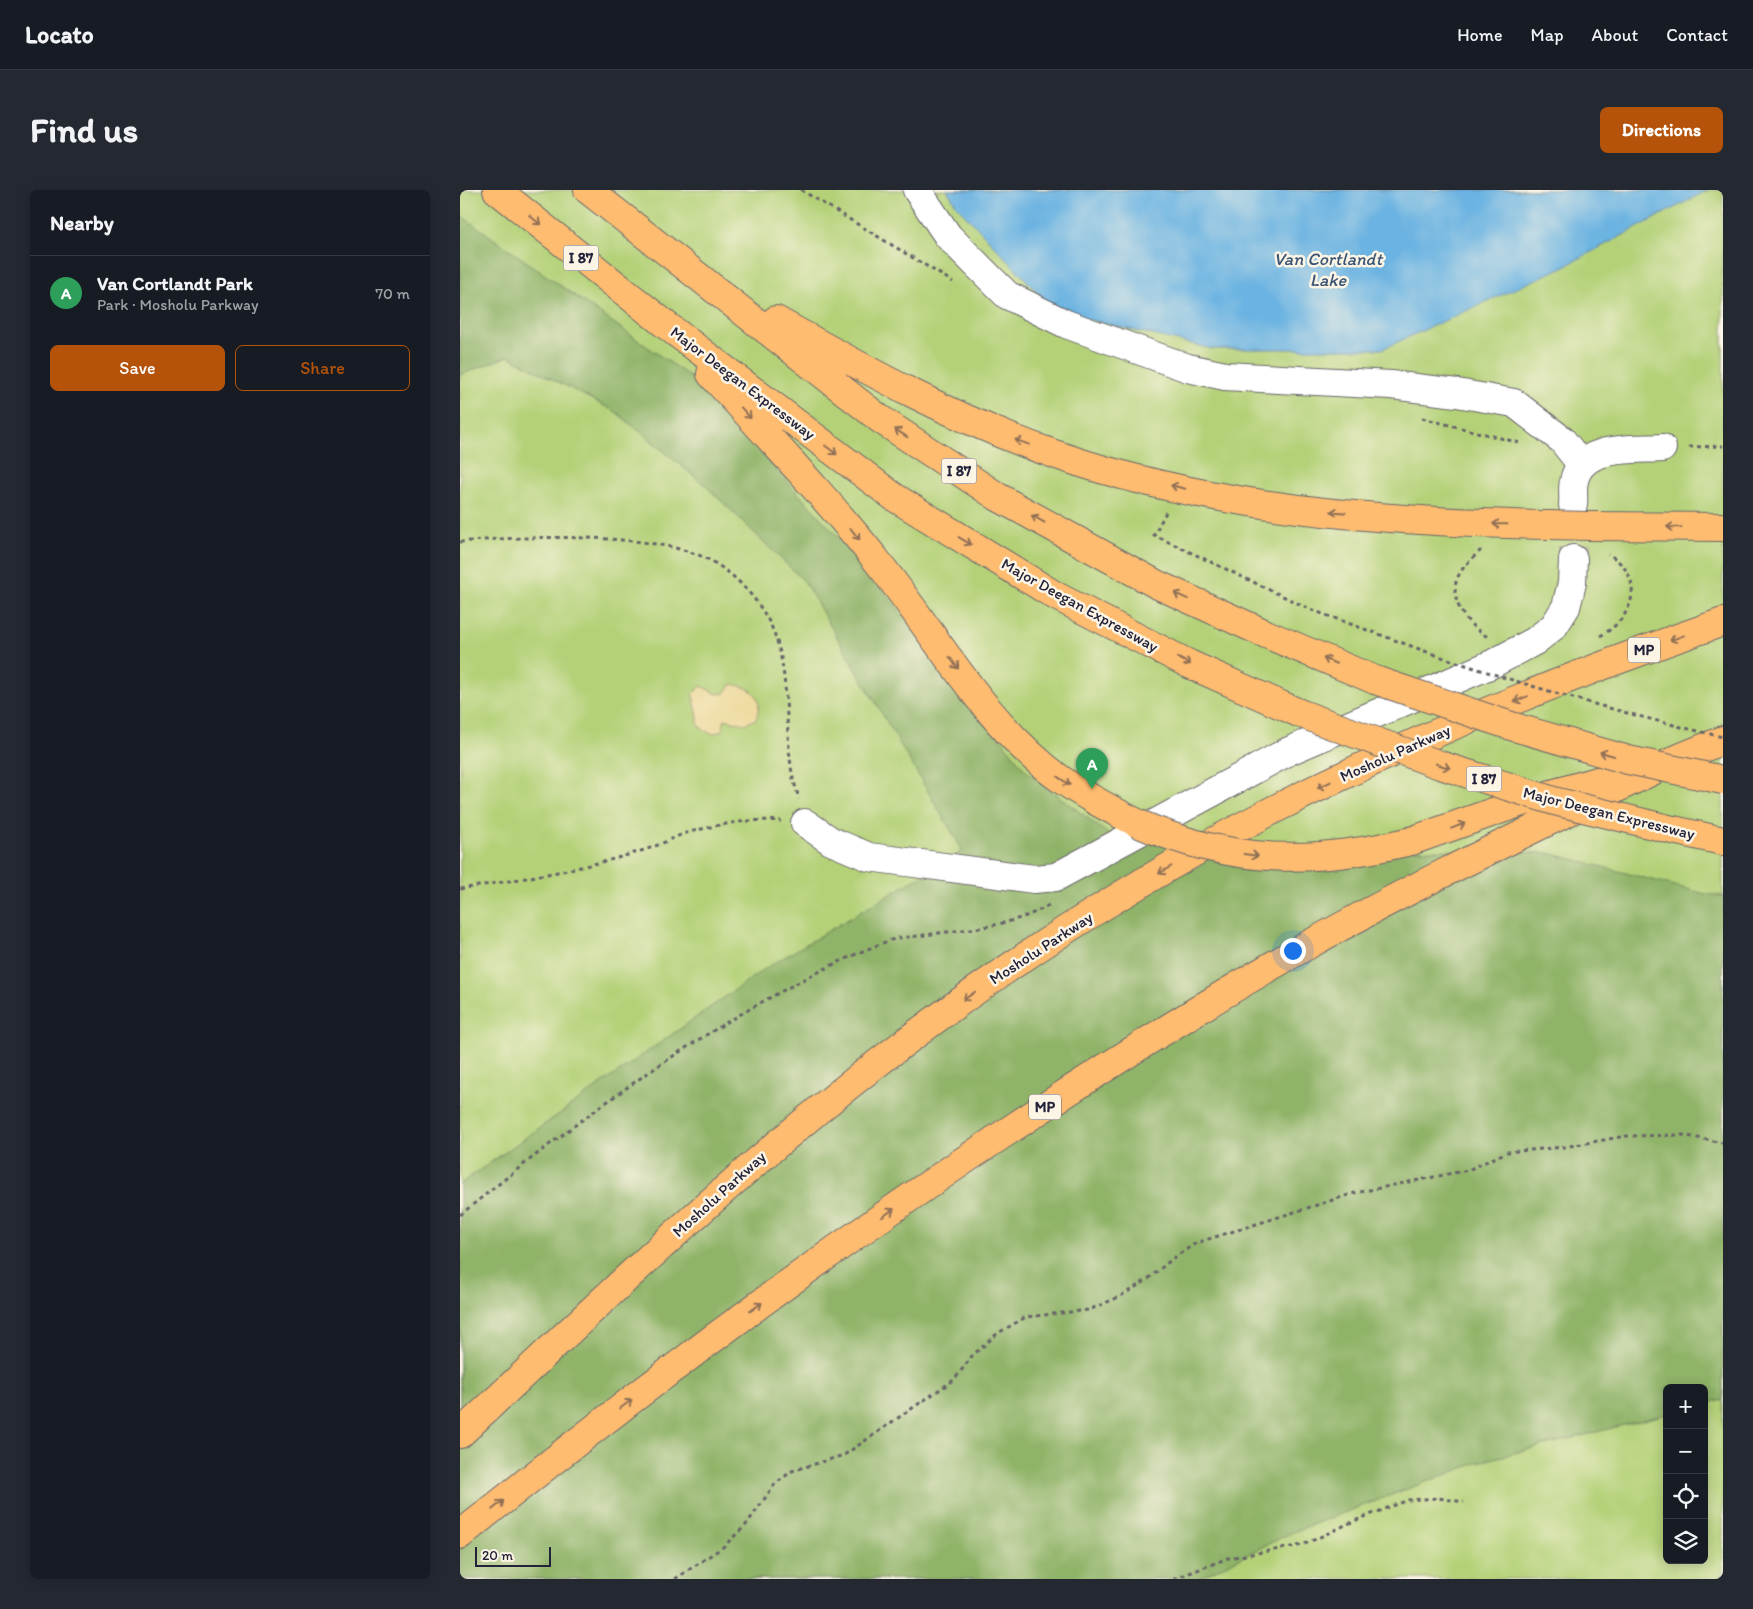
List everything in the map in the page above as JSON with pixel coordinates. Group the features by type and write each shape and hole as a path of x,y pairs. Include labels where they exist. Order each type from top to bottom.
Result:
{"highway":[{"name":"Major Deegan Expressway","path":"496,190 666,325 894,497 1056,596 1189,664 1299,713 1459,771 1554,801 1723,840"},
{"name":"I 87","path":"588,190 880,420 998,497 1156,584 1266,634 1375,680 1538,734 1628,760 1723,780"},
{"path":"703,280 914,395 1008,437 1104,469 1192,490 1305,508 1488,524 1723,527"},
{"path":"666,325 850,528 900,589 989,710 1058,778 1137,823 1163,834 1212,850 1261,856 1314,858 1340,855 1411,841 1516,804 1679,758"},
{"name":"Mosholu Parkway","path":"460,1434 692,1217 791,1131 931,1023 1082,920 1225,836 1375,761 1620,659 1723,622"},
{"name":"MP","path":"460,1535 606,1420 761,1303 913,1195 1070,1090 1221,996 1390,901 1679,758 1723,739"}],"lane":[{"path":"917,190 948,236 1007,295 1066,324 1188,368 1224,376 1391,385 1457,393 1514,403 1562,440 1581,464"},
{"path":"1573,505 1574,481 1581,464 1595,455 1662,448"},
{"path":"805,823 832,840 869,857 1034,879 1056,878 1289,751 1492,664 1535,641 1554,626 1566,607 1572,583 1574,559"}],"path":[{"path":"1662,448 1723,446"},
{"path":"1167,510 1154,535 1312,610 1521,684 1723,739"},
{"path":"460,542 528,537 628,542 687,552 710,560 724,569 759,606 776,638 782,663 791,767 805,823 769,820 726,824 686,833 644,850 591,863 460,889"},
{"path":"1477,546 1485,546 1459,574 1455,588 1456,600 1466,620 1475,629 1496,639"},
{"path":"675,1579 723,1547 746,1525 775,1484 792,1471 844,1455 865,1441 955,1379 972,1356 998,1332 1026,1317 1089,1310 1119,1297 1148,1280 1172,1259 1196,1243 1355,1193 1468,1170 1506,1152 1564,1147 1626,1136 1683,1135 1723,1143"},
{"path":"1174,1579 1228,1558 1304,1545 1354,1521 1408,1500 1438,1498 1464,1502"},
{"path":"1719,1579 1723,1577"}],"green space":[{"path":"460,190 1723,190 1723,1579 460,1579"},
{"path":"460,215 689,376 856,556 1026,771 1119,842 1549,853 1706,894 1723,896 1723,1399 1708,1403 1708,1384 1663,1384 1663,1415 1479,1462 1293,1532 1197,1579 460,1579 460,1184 766,968 963,851 804,581 706,486 616,412 508,356 460,375"}],"sand":[{"path":"732,684 746,688 755,694 759,704 756,719 745,724 725,719 722,730 714,734 705,731 698,725 693,694 701,686 717,694 725,693"}],"water":[{"name":"Van Cortlandt Lake","path":"947,190 1708,190 1563,267 1382,349 1212,349 1056,312 957,206"}],"tunnel":[{"path":"1573,505 1573,559"}],"place":[{"name":"Van Cortlandt Park","path":"1092,789"}]}
